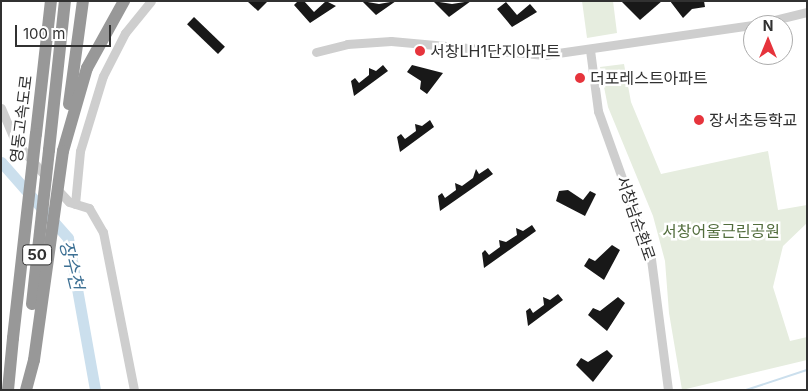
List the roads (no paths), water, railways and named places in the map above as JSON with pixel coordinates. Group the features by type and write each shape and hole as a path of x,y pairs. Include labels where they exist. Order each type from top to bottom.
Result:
{"highway":[{"name":"영동고속도로","path":"8,390 12,338 51,1"},
{"name":"영동고속도로","path":"26,390 49,150 66,1"},
{"path":"30,359 63,151 83,1"},
{"path":"63,151 87,68 124,1"}],"street":[{"path":"75,204 80,152 102,76 125,33 151,1"},
{"path":"793,15 807,12"},
{"path":"316,52 348,44 391,41 501,53 590,50 743,27"},
{"name":"서창남순환로","path":"590,50 598,111 651,259 667,389"},
{"path":"1,108 15,141 75,204 89,208 103,232 134,390"}],"waterway":[{"name":"장수천","path":"1,162 68,238 95,390"},
{"path":"746,390 807,370"}],"place":[{"name":"서창LH1단지아파트","path":"420,51"},
{"name":"더포레스트아파트","path":"580,78"},
{"name":"장서초등학교","path":"699,120"}],"park label":[{"name":"서창어울근린공원","path":"721,231"}]}
